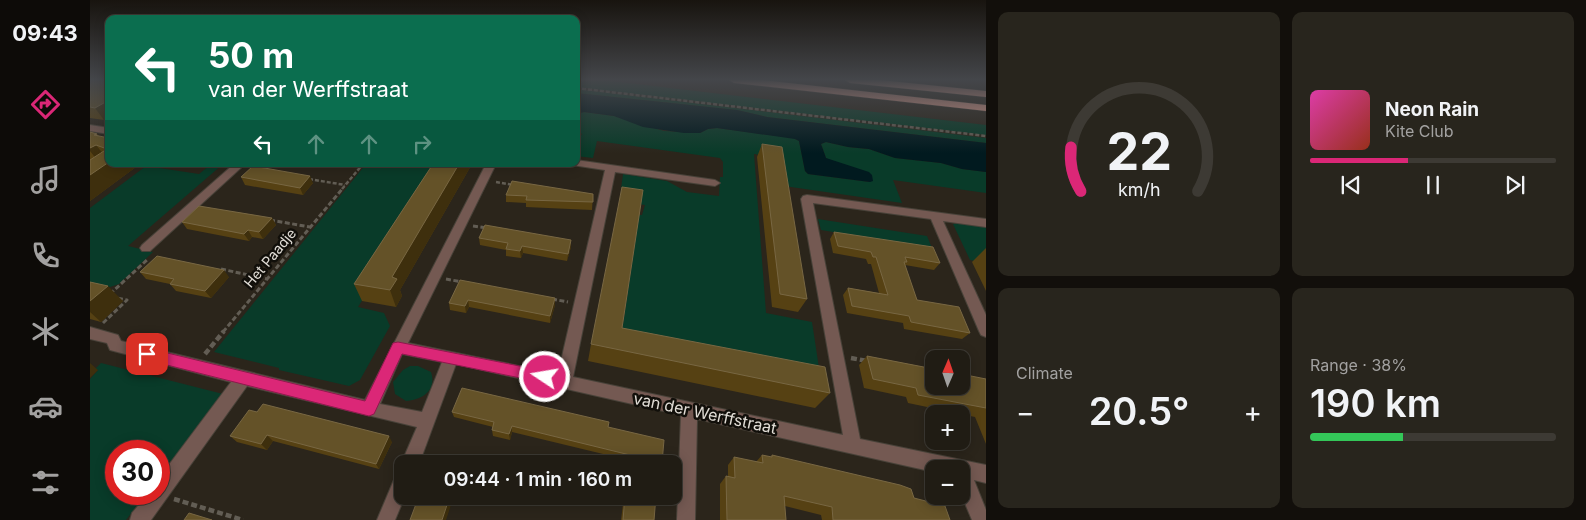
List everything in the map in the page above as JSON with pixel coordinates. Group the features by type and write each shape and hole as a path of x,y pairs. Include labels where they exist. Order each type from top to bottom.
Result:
{"highway":[{"path":"952,104 986,108"}],"street":[{"path":"90,128 105,130"},
{"path":"580,164 715,183"},
{"path":"146,248 237,167"},
{"path":"369,409 433,276 490,167"},
{"path":"564,381 611,168"},
{"path":"853,445 807,199 986,223"},
{"path":"935,216 986,331"},
{"path":"91,334 113,339 115,346 369,409 427,421"},
{"name":"van der Werffstraat","path":"398,347 564,381 925,461"},
{"path":"414,455 451,357"},
{"path":"170,478 243,378"},
{"path":"686,520 689,410"},
{"name":"van der Werffstraat","path":"970,471 986,474"},
{"path":"970,492 981,520"},
{"path":"386,520 394,500"},
{"path":"140,520 150,505"}],"path":[{"path":"715,104 986,136"},
{"name":"Het Paadje","path":"196,366 360,167"},
{"path":"307,178 345,185"},
{"path":"483,180 520,186"},
{"path":"264,219 310,227"},
{"path":"460,224 489,229"},
{"path":"91,334 127,300 108,296 157,251 146,248"},
{"path":"213,268 267,279"},
{"path":"433,276 470,283"},
{"path":"544,298 581,305"},
{"path":"836,355 875,362"},
{"path":"170,498 243,520"}],"green space":[{"path":"683,104 704,104 986,138 986,143 767,117 737,110"},
{"path":"723,104 809,104 986,125 986,135"},
{"path":"580,113 614,116 664,131 700,133 708,129 717,128 793,138 799,141 805,171 808,174 870,182 826,158 821,144 826,142 869,149 895,158 941,163 962,169 986,172 986,193 893,180 902,203 784,186 779,158 754,154 766,313 812,322 819,368 620,345 639,215 642,215 645,205 629,203 630,190 621,189 623,174 667,181 687,192 719,196 720,177 723,177 723,162 720,158 597,141 593,158 580,156 580,137 582,134 580,133"},
{"path":"145,167 199,174 208,167 220,167 128,246 153,252 119,284 110,287 90,283 90,208"},
{"path":"364,167 445,167 358,307 384,313 390,326 360,380 349,386 279,370 279,368 214,352"},
{"path":"818,219 927,236 932,248 821,230"},
{"path":"953,224 986,227 986,263 970,260"},
{"path":"101,363 223,394 170,463 170,440 105,440 105,505 138,505 126,520 90,520 90,379 98,370 95,369"},
{"path":"410,366 418,366 431,372 432,384 423,396 406,401 395,394 393,382 403,370"}],"water":[{"path":"580,104 683,104 737,110 767,117 986,143 986,172 962,169 941,163 895,158 869,149 826,142 821,144 826,158 869,172 872,175 873,181 808,174 805,171 799,141 795,139 717,128 708,129 700,133 684,133 643,127 614,116 580,113"}],"building":[{"path":"90,104 102,104 95,108 90,107"},
{"path":"90,132 97,134 94,135 105,137 105,148 96,145 90,148"},
{"path":"762,144 782,147 807,299 780,294"},
{"path":"105,150 105,165 90,175 90,160"},
{"path":"252,167 310,176 300,188 241,177"},
{"path":"431,167 457,167 392,277 397,279 390,290 354,284"},
{"path":"512,181 593,194 593,202 526,200 527,196 506,195"},
{"path":"622,187 643,190 622,328 825,367 830,393 591,344"},
{"path":"199,206 272,218 259,232 248,230 244,234 182,222"},
{"path":"485,225 571,240 568,254 522,246 520,251 506,249 508,243 479,238"},
{"path":"834,232 933,247 940,263 905,257 907,262 904,262 917,300 959,307 970,333 911,322 909,316 852,306 848,288 888,295 876,257 873,257 871,252 838,246"},
{"path":"157,256 224,270 205,291 170,284 174,279 140,272"},
{"path":"460,280 555,298 550,316 468,300 465,306 449,303"},
{"path":"90,282 108,286 90,301"},
{"path":"867,356 925,367 925,395 970,395 970,376 986,379 986,408 918,395 916,388 873,379"},
{"path":"462,388 609,422 608,427 664,440 663,455 630,455 512,426 509,434 492,430 494,422 452,412"},
{"path":"263,404 389,436 376,464 267,435 261,444 230,436 249,410 257,412"},
{"path":"762,455 772,457 772,455 900,485 911,489 914,498 925,501 925,505 945,506 950,520 833,520 832,507 784,496 786,520 727,520 726,476 735,478 734,457 763,463"},
{"path":"416,505 447,505 442,520 410,520"},
{"path":"624,505 655,505 654,520 623,520"},
{"path":"189,513 212,520 184,520"}],"route":[{"path":"147,354 369,409 398,347 545,377"}]}
